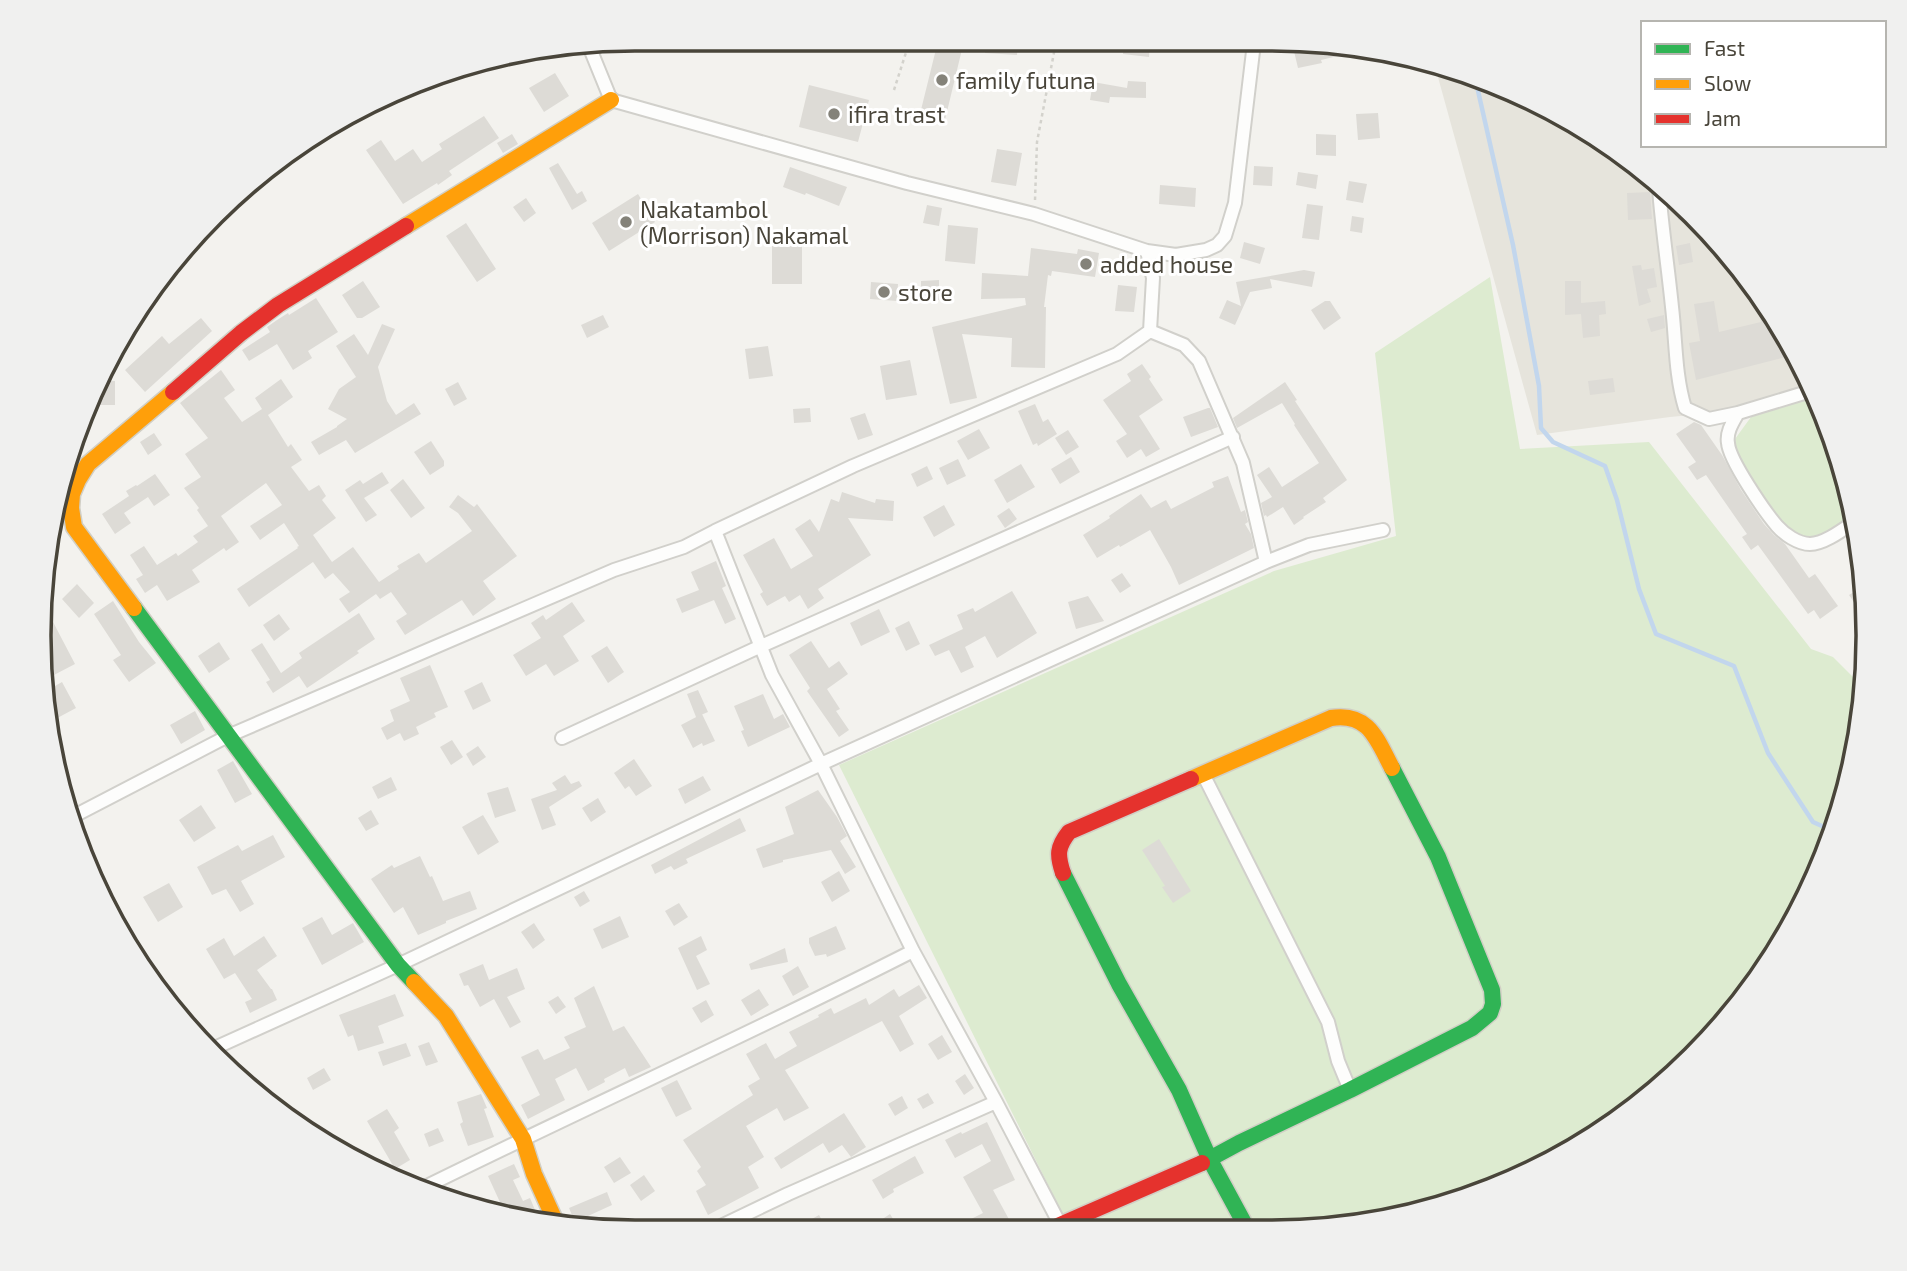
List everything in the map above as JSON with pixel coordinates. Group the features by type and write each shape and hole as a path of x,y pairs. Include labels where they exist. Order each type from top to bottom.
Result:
{"street":[{"path":"552,1214 534,1174 523,1139 446,1016 398,965 74,527 69,506 74,484 88,464 241,333 278,305 611,100 907,183 1034,214 1147,251 1177,255 1206,250 1217,245 1225,236 1235,202 1253,51"},
{"path":"592,53 611,100"},
{"path":"1660,199 1678,386 1685,408 1709,419 1803,393"},
{"path":"1147,251 1153,278 1150,331"},
{"path":"1150,331 1184,345 1199,361 1242,463 1266,562"},
{"path":"79,813 229,736 614,570 684,547 853,466 1117,354 1150,331"},
{"path":"1738,413 1727,442 1732,461 1778,527 1795,540 1810,544 1831,538 1846,528"},
{"path":"562,738 1233,437"},
{"path":"219,1046 398,965 821,764 1266,562 1309,545 1383,530"},
{"path":"715,531 772,675 821,764 913,951 996,1102 1053,1220"},
{"path":"1075,1220 1210,1160 1239,1143 1472,1028 1492,1012 1492,990 1438,857 1372,731 1355,717 1331,718 1069,832 1060,843 1058,859 1065,880 1119,984 1179,1090 1210,1160 1243,1220"},
{"path":"1203,774 1328,1022 1338,1061 1350,1090"},
{"path":"432,1183 734,1040 913,951"},
{"path":"734,1220 996,1102"}],"path":[{"path":"894,90 906,51"},
{"path":"1034,214 1037,142 1054,51"}],"shaded area":[{"path":"1438,75 1495,95 1564,129 1596,149 1657,196 1711,250 1758,311 1778,343 1808,404 1670,417 1537,435"}],"green space":[{"path":"1490,277 1520,449 1649,442 1811,649 1833,657 1855,679 1845,750 1825,823 1812,859 1778,928 1758,960 1711,1021 1657,1075 1627,1099 1596,1122 1530,1160 1495,1176 1423,1200 1348,1215 1272,1220 1066,1220 839,765 1274,571 1396,536 1375,353"},
{"path":"1806,399 1825,448 1845,521 1827,533 1804,538 1786,530 1736,456 1735,439 1751,417"}],"building":[{"name":"family futuna","path":"936,51 962,51 944,124 919,118"},
{"path":"985,51 1017,51 1017,55"},
{"path":"1123,51 1149,51 1149,57 1123,54"},
{"path":"1294,52 1341,55 1321,60 1322,63 1298,68"},
{"path":"555,73 569,96 544,112 529,88"},
{"path":"1128,81 1146,82 1146,98 1110,97 1109,103 1090,100 1093,82 1127,88"},
{"name":"ifira trast","path":"809,85 869,100 858,142 799,127"},
{"path":"1378,113 1380,138 1358,140 1356,114"},
{"path":"484,116 499,138 449,171 452,175 438,185 437,183 403,204 366,150 381,140 395,161 413,149 422,162 442,149 439,144"},
{"path":"512,134 518,144 503,153 497,143"},
{"path":"1316,134 1336,135 1336,156 1316,155"},
{"path":"997,149 1022,153 1016,186 991,182"},
{"path":"558,163 577,194 582,191 587,201 572,210 549,168"},
{"path":"1254,166 1273,167 1272,186 1253,185"},
{"path":"790,167 847,187 839,206 783,187"},
{"path":"1298,172 1318,175 1316,189 1296,185"},
{"path":"1349,181 1367,184 1363,203 1346,200"},
{"path":"1160,185 1196,188 1195,207 1159,204"},
{"path":"1650,192 1652,219 1628,220 1627,193"},
{"path":"638,194 655,222 609,251 592,223"},
{"path":"526,198 536,213 524,222 513,207"},
{"path":"1307,204 1323,206 1319,240 1302,238"},
{"path":"927,205 942,208 939,226 923,223"},
{"path":"1352,216 1364,218 1362,233 1350,231"},
{"path":"466,223 496,269 477,282 446,236"},
{"path":"948,225 978,228 975,264 945,261"},
{"path":"772,236 802,237 802,284 772,284"},
{"path":"1244,242 1265,248 1260,264 1240,258"},
{"path":"1690,243 1693,262 1679,265 1676,246"},
{"path":"1031,248 1077,254 1078,249 1099,253 1095,277 1052,271 1051,276 1048,275 1044,307 1045,368 1011,367 1012,338 962,334 977,398 950,404 932,327 1026,305 1025,298 981,299 982,273 1028,276"},
{"path":"1641,265 1642,270 1654,268 1657,287 1647,289 1651,302 1639,306 1632,266"},
{"path":"1304,270 1315,272 1312,287 1270,279 1272,288 1250,292 1235,325 1219,318 1227,300 1241,306 1236,282"},
{"path":"939,280 939,300 921,301 921,281"},
{"path":"363,281 380,307 362,318 357,318 342,295"},
{"path":"1565,281 1581,281 1581,303 1605,301 1606,314 1599,315 1600,336 1583,338 1581,314 1565,315"},
{"name":"store","path":"871,282 898,284 897,301 870,299"},
{"path":"1118,285 1137,287 1134,312 1115,311"},
{"path":"316,298 338,332 308,351 312,358 293,370 277,344 249,361 242,350 270,332 267,327"},
{"path":"1325,301 1330,301 1341,318 1324,330 1311,310"},
{"path":"1714,301 1719,332 1761,322 1759,313 1785,357 1696,380 1689,343 1700,341 1694,304"},
{"path":"603,315 609,327 587,338 581,325"},
{"path":"1664,315 1665,328 1651,332 1647,319"},
{"path":"201,318 212,331 145,392 125,370 162,336 169,344"},
{"path":"382,324 395,329 378,367 387,401 396,415 414,403 421,414 355,453 346,440 319,455 311,442 347,419 328,409 339,389 356,377 336,346 354,334 368,355"},
{"path":"768,346 773,376 749,379 745,349"},
{"path":"910,360 917,395 886,400 880,366"},
{"path":"1142,364 1163,400 1139,416 1160,449 1146,457 1141,449 1127,458 1116,441 1127,434 1103,400 1131,381 1127,374"},
{"path":"221,370 235,390 224,398 242,422 262,409 255,398 281,379 293,397 268,415 288,447 291,444 302,460 291,467 309,491 319,485 326,496 322,500 336,518 313,535 332,562 353,547 379,582 399,569 397,566 419,553 426,563 472,531 458,513 449,507 458,495 474,507 477,504 517,556 483,581 496,599 473,616 462,600 405,635 396,621 407,614 391,592 380,599 376,594 349,613 339,599 350,592 333,573 325,579 313,562 249,607 237,589 299,546 284,523 260,540 250,526 282,505 266,483 221,516 239,542 226,551 224,548 192,570 200,582 167,601 157,585 145,593 136,579 143,575 130,555 144,546 157,565 176,553 178,556 198,542 193,536 208,526 184,488 201,477 185,454 208,438 180,403"},
{"path":"1613,378 1615,392 1590,395 1588,381"},
{"path":"109,381 115,381 115,405 98,405"},
{"path":"458,382 467,399 454,406 445,389"},
{"path":"1285,382 1347,480 1323,498 1326,502 1294,525 1283,507 1267,517 1264,516 1261,503 1272,497 1257,475 1269,467 1282,487 1319,463 1282,403 1237,428 1233,418"},
{"path":"1035,404 1043,422 1048,419 1057,434 1038,446 1037,443 1033,445 1018,411"},
{"path":"810,408 811,422 794,423 793,409"},
{"path":"1208,408 1218,427 1191,437 1183,417"},
{"path":"865,413 873,435 858,440 850,418"},
{"path":"1694,422 1701,425 1722,455 1764,524 1785,544 1809,578 1815,574 1838,606 1820,619 1814,610 1808,614 1758,545 1751,550 1742,537 1747,534 1706,475 1697,480 1688,467 1696,462 1676,434"},
{"path":"979,429 990,448 968,460 957,441"},
{"path":"1068,430 1079,447 1066,455 1055,438"},
{"path":"154,433 162,445 148,455 140,442"},
{"path":"431,441 444,461 444,466 430,475 414,452"},
{"path":"1071,457 1080,472 1060,484 1051,469"},
{"path":"958,459 966,476 947,485 939,468"},
{"path":"1021,464 1035,487 1007,503 994,480"},
{"path":"927,466 933,479 917,487 911,474"},
{"path":"382,472 389,483 364,498 377,515 366,522 345,490 360,480 363,484"},
{"path":"155,474 170,495 154,506 148,497 124,513 131,523 115,534 102,514 129,496 126,491"},
{"path":"1228,476 1241,512 1245,510 1248,522 1245,524 1251,534 1254,548 1179,585 1150,530 1097,558 1083,535 1141,494 1151,508 1166,500 1171,509 1214,487 1212,482"},
{"path":"403,479 425,508 411,518 390,490"},
{"path":"842,492 875,503 876,499 894,501 893,521 848,518 871,555 818,589 824,598 808,609 800,595 789,602 785,596 767,606 760,594 763,592 743,555 774,538 791,569 813,556 795,529 810,519 819,532 831,499 839,502"},
{"path":"944,505 955,525 934,537 923,517"},
{"path":"1009,508 1017,519 1005,528 997,516"},
{"path":"716,561 726,586 722,588 736,619 725,624 714,600 682,613 676,599 699,590 691,572"},
{"path":"1122,573 1131,586 1120,593 1111,580"},
{"path":"77,584 94,603 79,618 62,599"},
{"path":"1012,591 1037,633 997,658 985,636 965,647 974,667 961,673 949,650 935,656 929,645 963,629 957,615 973,608 975,612"},
{"path":"1854,592 1855,604 1849,595"},
{"path":"1088,596 1104,621 1076,629 1068,602"},
{"path":"113,601 156,663 129,682 113,660 121,655 94,614"},
{"path":"572,602 585,621 563,636 579,661 554,676 546,664 526,676 513,655 541,638 531,623 543,615 546,620"},
{"path":"879,609 890,632 861,646 850,623"},
{"path":"359,613 375,639 307,688 299,676 273,693 266,682 270,680 251,650 262,643 281,673 302,658 299,653"},
{"path":"279,614 290,629 274,641 263,625"},
{"path":"51,619 75,664 52,676"},
{"path":"909,621 920,644 906,651 895,628"},
{"path":"811,641 829,668 839,661 848,674 827,689 840,709 836,711 849,730 839,737 807,691 810,688 789,655"},
{"path":"219,642 230,659 209,673 198,656"},
{"path":"607,646 624,672 608,683 591,656"},
{"path":"430,665 448,707 434,713 436,717 416,727 419,734 404,741 400,733 387,740 381,728 394,721 390,710 410,701 400,678"},
{"path":"62,682 76,708 57,718 56,712 53,687"},
{"path":"482,682 491,701 473,710 464,691"},
{"path":"698,690 708,712 696,717 687,694"},
{"path":"763,694 774,719 783,714 790,727 748,747 734,706"},
{"path":"195,711 205,730 181,744 170,725"},
{"path":"702,714 715,741 693,748 681,725"},
{"path":"452,740 463,757 451,765 440,747"},
{"path":"478,746 486,757 473,766 466,754"},
{"path":"634,759 652,786 636,796 629,786 625,789 614,773"},
{"path":"233,761 252,794 235,803 217,770"},
{"path":"565,775 571,784 579,781 582,786 549,807 556,825 542,830 531,799 557,790 552,783"},
{"path":"703,776 711,790 685,804 678,789"},
{"path":"391,777 397,790 378,799 372,787"},
{"path":"508,787 516,811 495,818 487,793"},
{"path":"818,790 847,836 840,841 856,867 845,874 831,850 783,860 763,868 756,849 794,834 785,807"},
{"path":"598,798 606,812 591,822 582,808"},
{"path":"201,805 216,828 194,842 179,820"},
{"path":"371,810 379,824 366,831 358,818"},
{"path":"483,815 499,842 478,855 462,827"},
{"path":"740,818 746,831 686,859 688,863 674,870 671,866 655,874 651,865"},
{"path":"273,835 285,857 241,881 254,904 240,912 226,889 212,895 197,867 238,845 242,851"},
{"path":"1159,839 1191,891 1173,903 1142,850"},
{"path":"420,856 443,901 470,891 477,909 418,935 403,907 394,913 371,879 392,865 394,868"},
{"path":"839,871 850,891 832,902 821,882"},
{"path":"169,883 183,907 158,922 143,897"},
{"path":"584,891 590,901 580,907 574,897"},
{"path":"679,903 688,917 674,926 665,911"},
{"path":"620,916 629,937 602,949 593,929"},
{"path":"322,917 332,935 353,923 364,942 322,965 302,928"},
{"path":"534,923 545,940 533,949 521,932"},
{"path":"836,926 846,949 827,957 826,954 815,956 809,938"},
{"path":"264,936 277,956 257,970 277,1000 250,1013 245,1002 252,999 235,973 224,979 206,949 224,938 234,956"},
{"path":"701,936 707,950 696,956 710,984 697,990 678,948"},
{"path":"785,948 788,962 751,970 749,964"},
{"path":"483,964 489,980 517,968 525,989 507,997 521,1022 510,1028 494,999 480,1007 468,985 464,986 459,974"},
{"path":"798,966 809,987 793,996 782,976"},
{"path":"919,985 927,998 899,1016 914,1044 900,1052 882,1021 785,1070 809,1108 784,1121 777,1108 746,1126 764,1157 748,1167 759,1188 708,1215 696,1191 706,1185 697,1171 701,1167 683,1140 753,1095 748,1086 760,1079 746,1054 766,1043 775,1059 797,1046 789,1032 831,1008 834,1014 866,998 869,1005 894,989 899,997"},
{"path":"594,986 613,1031 624,1026 651,1067 629,1077 625,1068 588,1091 576,1068 555,1079 565,1100 528,1119 521,1105 540,1095 521,1057 538,1049 544,1060 570,1048 564,1037 586,1027 574,998"},
{"path":"759,989 769,1005 751,1016 741,1000"},
{"path":"395,994 404,1016 378,1026 384,1043 358,1051 353,1035 348,1037 339,1015"},
{"path":"558,996 566,1007 556,1014 548,1002"},
{"path":"706,1000 714,1015 701,1023 692,1008"},
{"path":"942,1035 952,1052 938,1060 928,1044"},
{"path":"429,1042 438,1062 426,1066 418,1046"},
{"path":"406,1043 411,1056 383,1066 378,1052"},
{"path":"324,1068 331,1080 313,1090 307,1078"},
{"path":"965,1074 974,1088 964,1095 955,1081"},
{"path":"677,1080 692,1109 676,1117 661,1088"},
{"path":"928,1093 934,1103 923,1109 917,1099"},
{"path":"481,1094 494,1137 468,1146 460,1124 463,1122 457,1102"},
{"path":"902,1096 908,1108 895,1116 888,1104"},
{"path":"387,1109 399,1128 394,1132 410,1160 394,1168 367,1121"},
{"path":"844,1113 866,1147 851,1157 842,1145 829,1153 823,1143 781,1169 774,1158"},
{"path":"987,1122 1015,1180 993,1190 1009,1220 971,1219 983,1213 963,1177 991,1161 982,1144 955,1158 945,1140 961,1132 962,1134"},
{"path":"438,1128 444,1141 429,1147 424,1134"},
{"path":"915,1156 924,1173 893,1189 894,1192 883,1199 872,1180"},
{"path":"620,1157 631,1173 614,1183 604,1167"},
{"path":"514,1164 520,1177 513,1180 523,1201 530,1198 536,1211 501,1204 488,1176"},
{"path":"644,1175 655,1191 641,1201 630,1185"},
{"path":"607,1192 612,1205 588,1216 589,1218 573,1216 569,1208"},
{"path":"890,1214 894,1220 881,1220"}],"waterway":[{"path":"1478,89 1513,245 1539,386 1541,428 1553,442 1605,466 1617,500 1639,589 1656,634 1734,666 1768,753 1813,822 1824,827"}],"traffic: fast":[{"path":"134,608 398,965 414,982"},
{"path":"1202,1163 1472,1028 1490,1013 1493,1004 1492,990 1438,857 1392,768"},
{"path":"1063,873 1119,984 1179,1090 1210,1160 1242,1220"}],"traffic: slow":[{"path":"406,226 611,100"},
{"path":"134,608 74,527 72,494 88,464 173,392"},
{"path":"1191,779 1331,718 1344,717 1354,719 1370,730 1392,768"},
{"path":"414,982 446,1016 523,1139 534,1174 552,1214"}],"traffic: jam":[{"path":"173,392 278,305 406,226"},
{"path":"1063,873 1059,851 1069,832 1191,779"},
{"path":"1071,1220 1202,1163"}],"place":[{"name":"family futuna","path":"942,80"},
{"name":"ifira trast","path":"834,114"},
{"name":"Nakatambol (Morrison) Nakamal","path":"626,222"},
{"name":"added house","path":"1086,264"},
{"name":"store","path":"884,292"}]}
